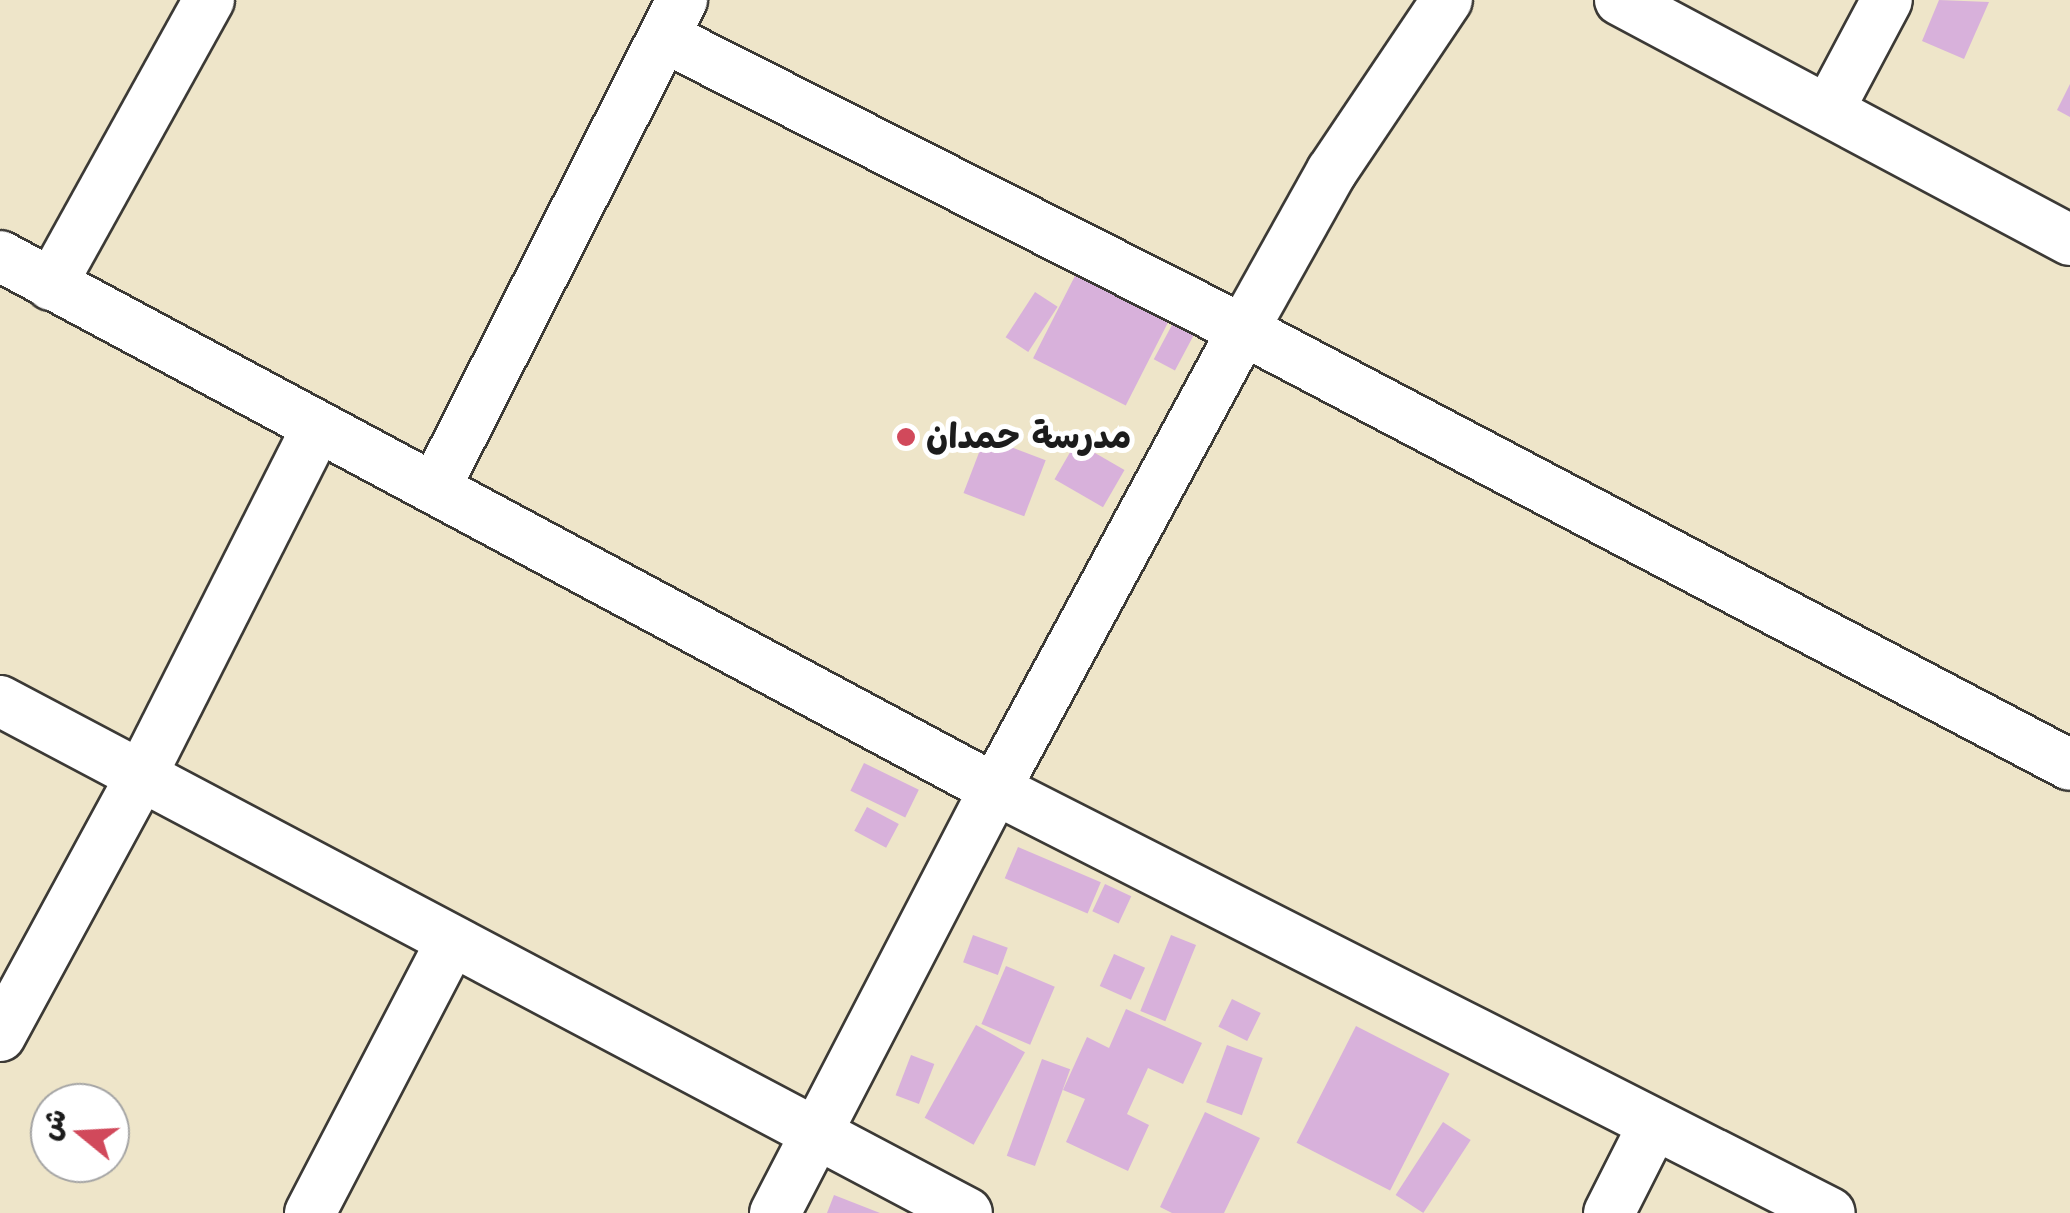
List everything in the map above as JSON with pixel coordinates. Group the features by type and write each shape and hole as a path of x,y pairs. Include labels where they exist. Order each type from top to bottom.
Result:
{"street":[{"path":"51,284 209,0"},
{"path":"775,1213 996,788 1243,330 1332,171 1446,0"},
{"path":"1620,0 2070,240"},
{"path":"1830,109 1887,0"},
{"path":"436,486 673,18 1243,330 2070,764"},
{"path":"0,256 316,429 436,486 996,788 1830,1213"},
{"path":"0,1036 142,774 316,429"},
{"path":"0,702 967,1213"},
{"path":"310,1213 451,942"},
{"path":"1609,1213 1653,1126"}],"building":[{"path":"1939,0 1989,2 1964,59 1922,41"},
{"path":"2070,84 2070,117 2057,110"},
{"path":"1078,270 1171,317 1126,405 1033,358"},
{"path":"1035,292 1058,307 1028,352 1006,337"},
{"path":"1173,323 1194,334 1175,370 1154,359"},
{"path":"985,437 1046,460 1024,516 963,493"},
{"path":"1076,442 1124,470 1103,507 1054,479"},
{"path":"864,763 919,790 905,818 850,791"},
{"path":"867,807 899,824 886,848 854,831"},
{"path":"1018,847 1101,882 1088,913 1005,878"},
{"path":"1105,884 1131,896 1119,923 1092,911"},
{"path":"973,935 1008,948 998,975 963,962"},
{"path":"1171,935 1196,945 1165,1021 1140,1011"},
{"path":"1114,954 1145,968 1131,1000 1100,986"},
{"path":"1006,966 1055,987 1030,1045 981,1024"},
{"path":"1232,999 1261,1013 1247,1041 1218,1027"},
{"path":"1126,1009 1202,1043 1183,1084 1148,1068 1127,1114 1149,1125 1128,1171 1066,1142 1085,1099 1063,1090 1087,1037 1109,1048"},
{"path":"976,1025 1025,1052 974,1145 925,1118"},
{"path":"1356,1026 1450,1074 1390,1190 1297,1143"},
{"path":"1227,1045 1263,1058 1242,1115 1206,1102"},
{"path":"911,1055 934,1064 919,1104 896,1095"},
{"path":"1042,1059 1070,1069 1035,1166 1007,1156"},
{"path":"1205,1112 1260,1138 1224,1213 1172,1213 1160,1207"},
{"path":"1443,1122 1471,1140 1423,1213 1396,1195"},
{"path":"834,1195 880,1213 827,1213"}],"place":[{"name":"مدرسة حمدان","path":"906,437"}]}
